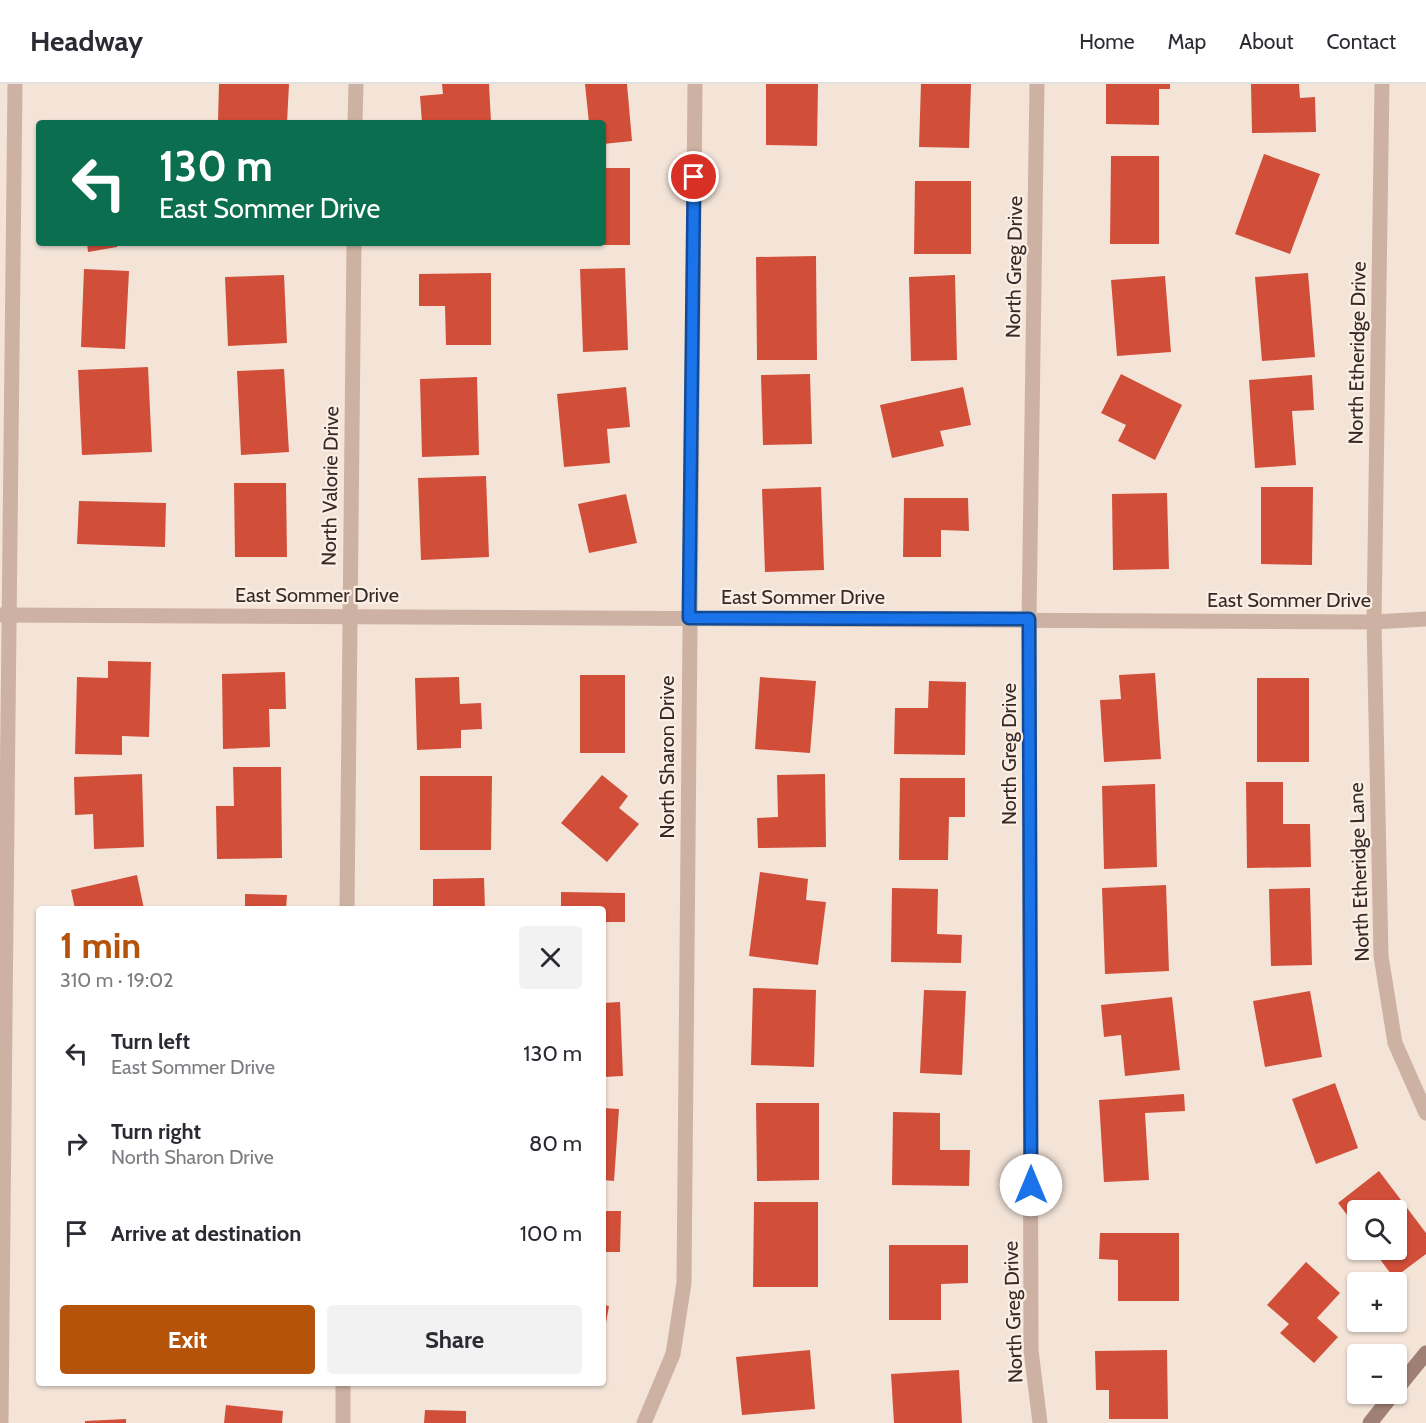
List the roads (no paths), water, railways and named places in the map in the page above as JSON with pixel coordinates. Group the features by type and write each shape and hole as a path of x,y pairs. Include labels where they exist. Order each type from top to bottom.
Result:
{"main road":[{"path":"1407,1376 1426,1353"},
{"path":"1370,1423 1385,1404"}],"street":[{"path":"1,1423 5,615 15,84"},
{"path":"355,120 356,84"},
{"name":"North Sharon Drive","path":"644,1423 673,1354 684,1283 695,84"},
{"name":"North Greg Drive","path":"1037,84 1029,619 1031,1350 1040,1423"},
{"name":"North Etheridge Drive","path":"1374,622 1382,84"},
{"name":"North Valorie Drive","path":"347,906 354,246"},
{"name":"East Sommer Drive","path":"5,615 1374,622 1426,620"},
{"name":"North Etheridge Lane","path":"1374,622 1381,956 1395,1043 1426,1113"},
{"path":"343,1386 343,1423"}]}
